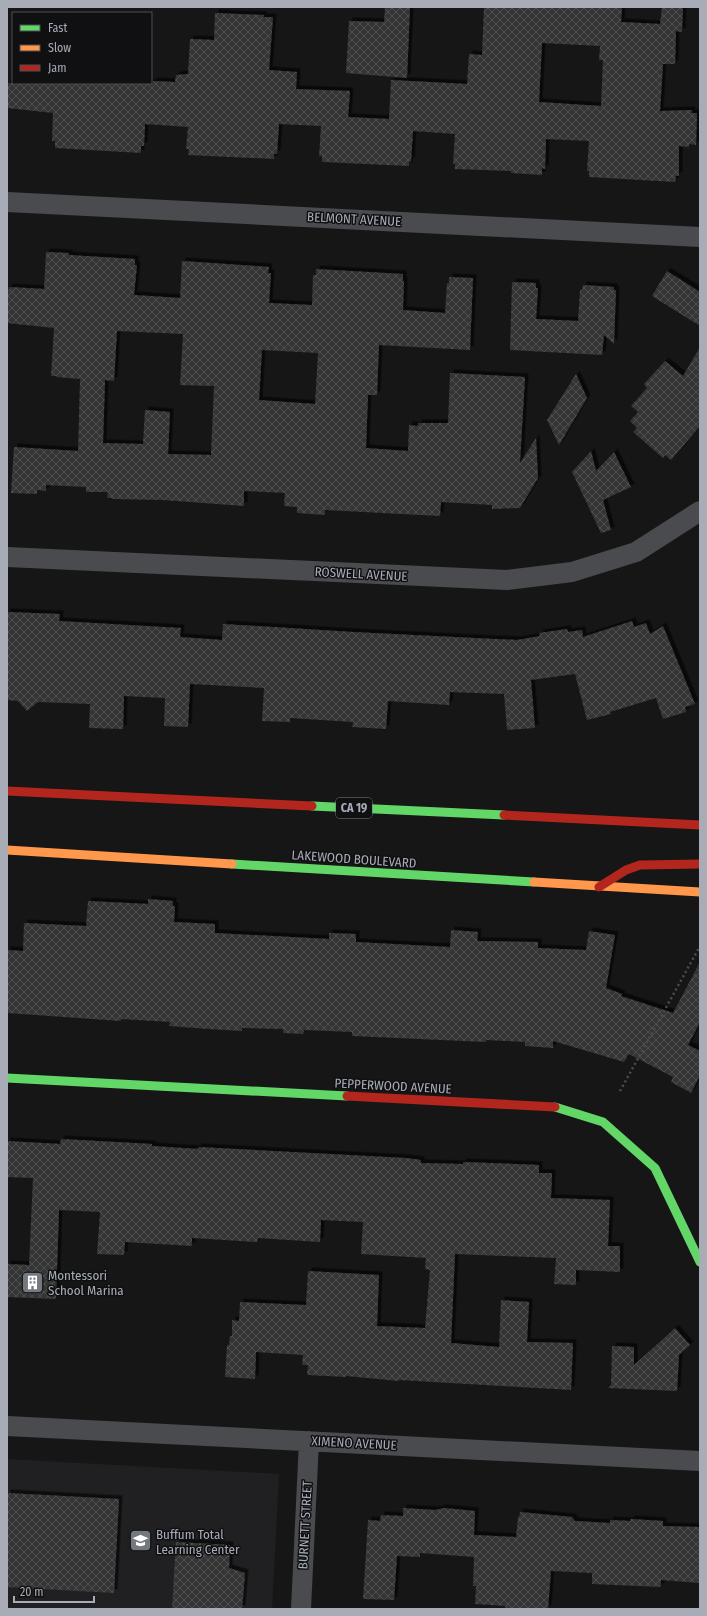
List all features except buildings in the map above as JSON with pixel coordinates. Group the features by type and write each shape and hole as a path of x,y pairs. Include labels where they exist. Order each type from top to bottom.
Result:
{"main road":[{"name":"CA 19","path":"7,791 700,825"},
{"name":"LAKEWOOD BOULEVARD","path":"7,850 700,892"},
{"path":"599,887 626,870 640,865 700,864"},
{"name":"PEPPERWOOD AVENUE","path":"7,1078 558,1107 603,1122 655,1168 700,1262"}],"street":[{"name":"BELMONT AVENUE","path":"7,202 700,237"},
{"name":"ROSWELL AVENUE","path":"7,557 507,580 572,572 636,552 700,511"},
{"name":"XIMENO AVENUE","path":"7,1426 700,1461"},
{"name":"BURNETT STREET","path":"301,1609 309,1441"}],"path":[{"path":"620,1091 700,946"}],"shaded area":[{"name":"Buffum Total Learning Center","path":"7,1459 279,1474 272,1609 7,1609"}],"traffic: fast":[{"path":"312,806 504,815"},
{"path":"232,864 534,882"},
{"path":"7,1078 347,1096"},
{"path":"555,1107 603,1122 655,1168 700,1262"}],"traffic: slow":[{"path":"7,850 232,864"},
{"path":"534,882 700,892"}],"traffic: jam":[{"path":"7,791 312,806"},
{"path":"504,815 700,825"},
{"path":"599,887 626,870 640,865 700,864"},
{"path":"347,1096 555,1107"}],"place":[{"name":"Montessori School Marina","path":"32,1282"},
{"name":"Buffum Total Learning Center","path":"141,1541"}]}
